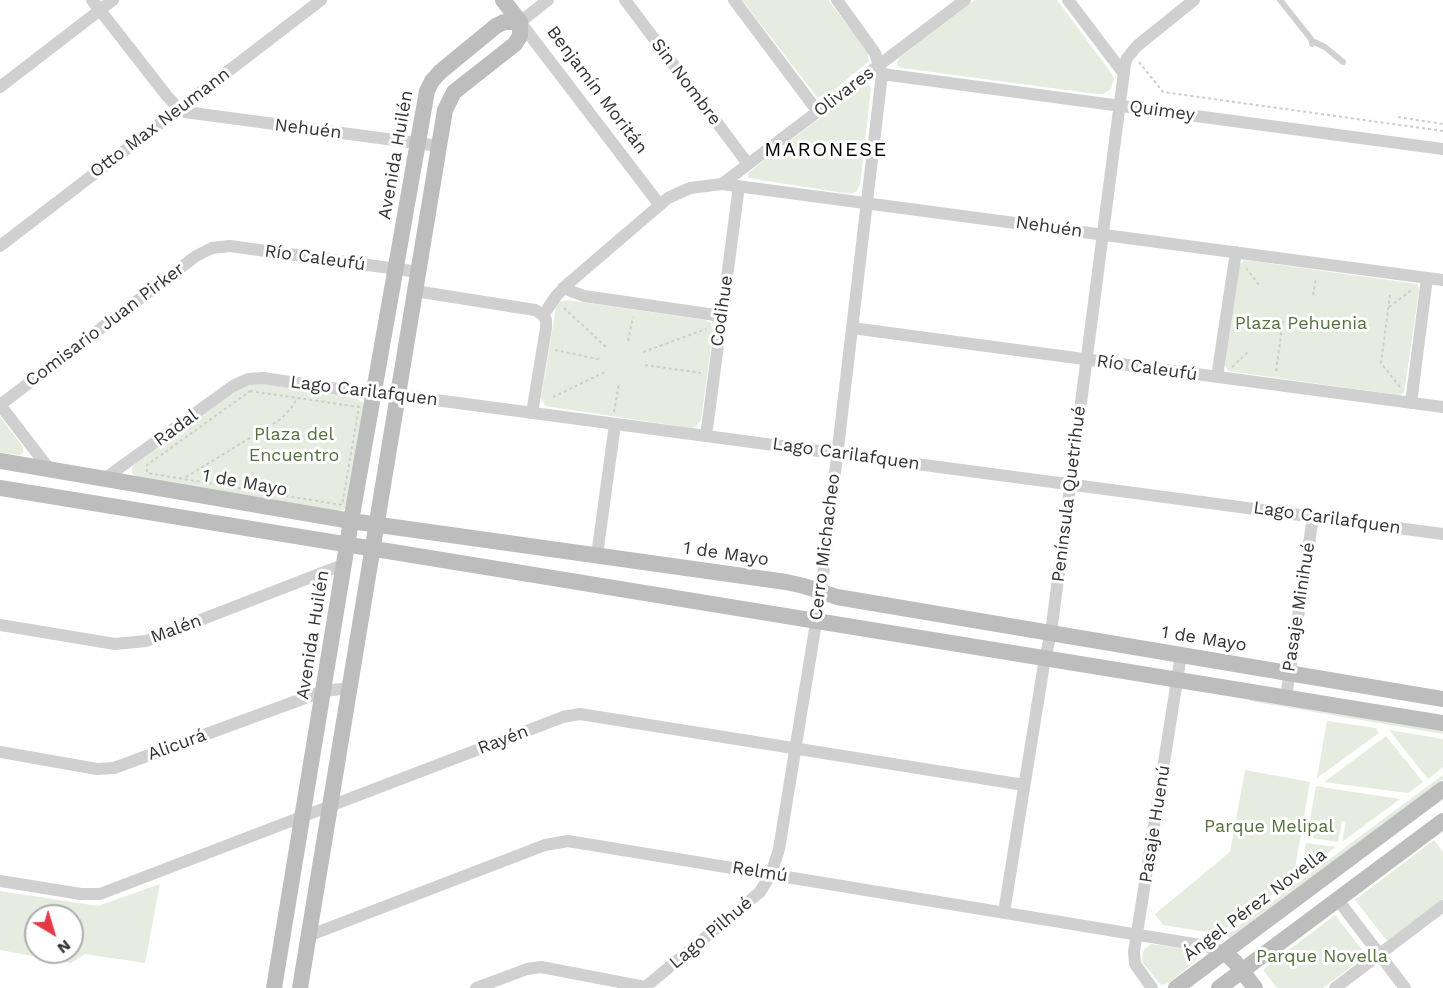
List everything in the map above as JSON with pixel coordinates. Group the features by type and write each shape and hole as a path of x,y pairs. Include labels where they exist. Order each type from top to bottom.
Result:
{"main road":[{"name":"Benjamín Moritán","path":"503,0 520,21"},
{"name":"Avenida Huilén","path":"274,988 347,544 427,92 435,76 496,26 504,22 520,21"},
{"path":"300,988 446,110 450,97 459,88 515,44 520,36 520,21"},
{"name":"1 de Mayo","path":"0,461 351,521 786,582 837,597 1443,699"},
{"path":"0,488 1443,723"},
{"name":"Ángel Pérez Novella","path":"1176,988 1443,789"},
{"path":"1219,988 1440,828"},
{"path":"1224,952 1255,988"}],"street":[{"path":"0,87 96,5 113,0"},
{"name":"Otto Max Neumann","path":"0,246 321,0"},
{"path":"520,21 548,0"},
{"name":"Sin Nombre","path":"625,0 748,165"},
{"path":"734,0 818,112"},
{"path":"837,0 873,48 881,69"},
{"path":"1068,0 1124,74"},
{"name":"Península Quetrihué","path":"1004,912 1051,633 1127,58 1137,46 1194,0"},
{"name":"Olivares","path":"722,184 818,112 881,69 958,2"},
{"path":"96,5 178,109"},
{"name":"Benjamín Moritán","path":"520,21 659,204"},
{"name":"Quimey","path":"881,69 1120,105 1443,149"},
{"name":"Cerro Michacheo","path":"771,874 779,849 821,592 881,69"},
{"name":"Nehuén","path":"178,109 191,114 439,146"},
{"name":"Nehuén","path":"659,204 683,190 722,184 1103,234 1238,257 1422,282 1443,280"},
{"name":"Codihue","path":"706,436 739,186"},
{"path":"543,315 563,288 659,204"},
{"name":"Río Caleufú","path":"212,248 230,246 418,272"},
{"name":"Comisario Juan Pirker","path":"0,405 196,256 212,248"},
{"path":"1222,374 1238,257"},
{"path":"1408,398 1422,282"},
{"path":"563,288 584,296 722,316"},
{"path":"415,291 535,310 543,315 547,324 532,412"},
{"name":"Río Caleufú","path":"852,328 1087,360 1222,374 1408,398 1443,407"},
{"name":"Lago Carilafquen","path":"248,379 263,378 373,394 398,395 532,412 614,418 706,436 1443,534"},
{"name":"Radal","path":"104,479 233,386 248,379"},
{"path":"0,405 50,470"},
{"path":"597,555 614,418"},
{"name":"Pasaje Minihué","path":"1286,697 1313,516"},
{"name":"Malén","path":"0,625 104,643 138,642 160,636 345,564"},
{"name":"Pasaje Huenú","path":"1152,988 1135,964 1134,958 1181,655"},
{"name":"Alicurá","path":"0,752 97,769 114,768 324,691 350,688"},
{"name":"Rayén","path":"0,881 81,894 100,894 572,714 587,713 1024,785"},
{"name":"Relmú","path":"308,936 561,841 576,841 1137,934 1206,946 1224,952"},
{"name":"Lago Pilhué","path":"645,988 752,899 771,874"},
{"path":"1338,900 1405,988"},
{"path":"1335,988 1443,906"},
{"path":"476,988 527,969 542,967 645,988"}],"lane":[{"path":"1280,0 1312,43 1325,47 1343,62"}],"path":[{"path":"1139,62 1163,92 1443,131"},
{"path":"1398,117 1443,124"},
{"path":"1238,257 1259,285"},
{"path":"1245,269 1251,265"},
{"path":"1313,295 1316,276"},
{"path":"1389,307 1422,282"},
{"path":"1390,295 1381,363 1408,398"},
{"path":"559,312 569,304"},
{"path":"564,308 607,348"},
{"path":"628,341 634,314"},
{"path":"1274,322 1283,322 1275,374"},
{"path":"702,324 709,333"},
{"path":"643,352 706,329"},
{"path":"553,349 602,360"},
{"path":"1222,374 1235,367 1249,351"},
{"path":"1230,360 1235,367"},
{"path":"645,365 704,373"},
{"path":"553,397 605,372"},
{"path":"614,418 619,383"},
{"path":"1396,390 1401,386"},
{"path":"250,391 359,407 342,505 182,479 147,473 147,465 250,391"},
{"path":"182,479 281,419 297,398"}],"green space":[{"path":"742,0 828,0 868,52 869,61 828,95 817,97"},
{"path":"975,0 1057,0 1112,74 1114,79 1111,89 1103,94 1096,94 898,66 899,58"},
{"path":"868,84 871,88 860,185 856,192 850,194 748,178 748,173 863,85"},
{"name":"Plaza Pehuenia","path":"1245,260 1417,284 1419,290 1404,393 1398,395 1228,371 1225,365 1240,264"},
{"path":"567,300 705,320 711,323 713,332 701,420 697,426 691,428 545,406 541,398 556,307 560,302"},
{"name":"Plaza del Encuentro","path":"259,383 355,398 364,403 345,509 339,511 139,478 132,473 135,464 243,386"},
{"path":"0,417 23,447 20,455 0,453"},
{"path":"1251,697 1443,729 1443,734 1250,701"},
{"name":"Parque Melipal","path":"1327,721 1376,728 1379,733 1317,778"},
{"path":"1389,730 1443,739 1443,767 1428,779"},
{"path":"1386,736 1423,782 1408,793 1324,782"},
{"name":"Parque Melipal","path":"1245,770 1310,782 1293,879 1219,934 1163,925 1155,914 1230,852"},
{"path":"1443,775 1443,779 1229,938 1227,935"},
{"name":"Parque Melipal","path":"1316,786 1400,799 1342,842 1346,822 1342,821 1338,842 1307,837"},
{"name":"Parque Novella","path":"1434,840 1443,852 1443,899 1388,942 1355,900"},
{"name":"Parque Melipal","path":"1306,843 1336,847 1301,873"},
{"path":"160,884 145,963 84,955 84,904 24,904 24,954 0,950 0,891 98,906"},
{"name":"Parque Novella","path":"1335,915 1366,955 1323,988 1277,988 1263,970"},
{"path":"1151,944 1193,950 1198,953 1199,958 1169,983 1161,985 1142,962 1143,951"}],"district":[{"name":"MARONESE","path":"826,150"}]}
